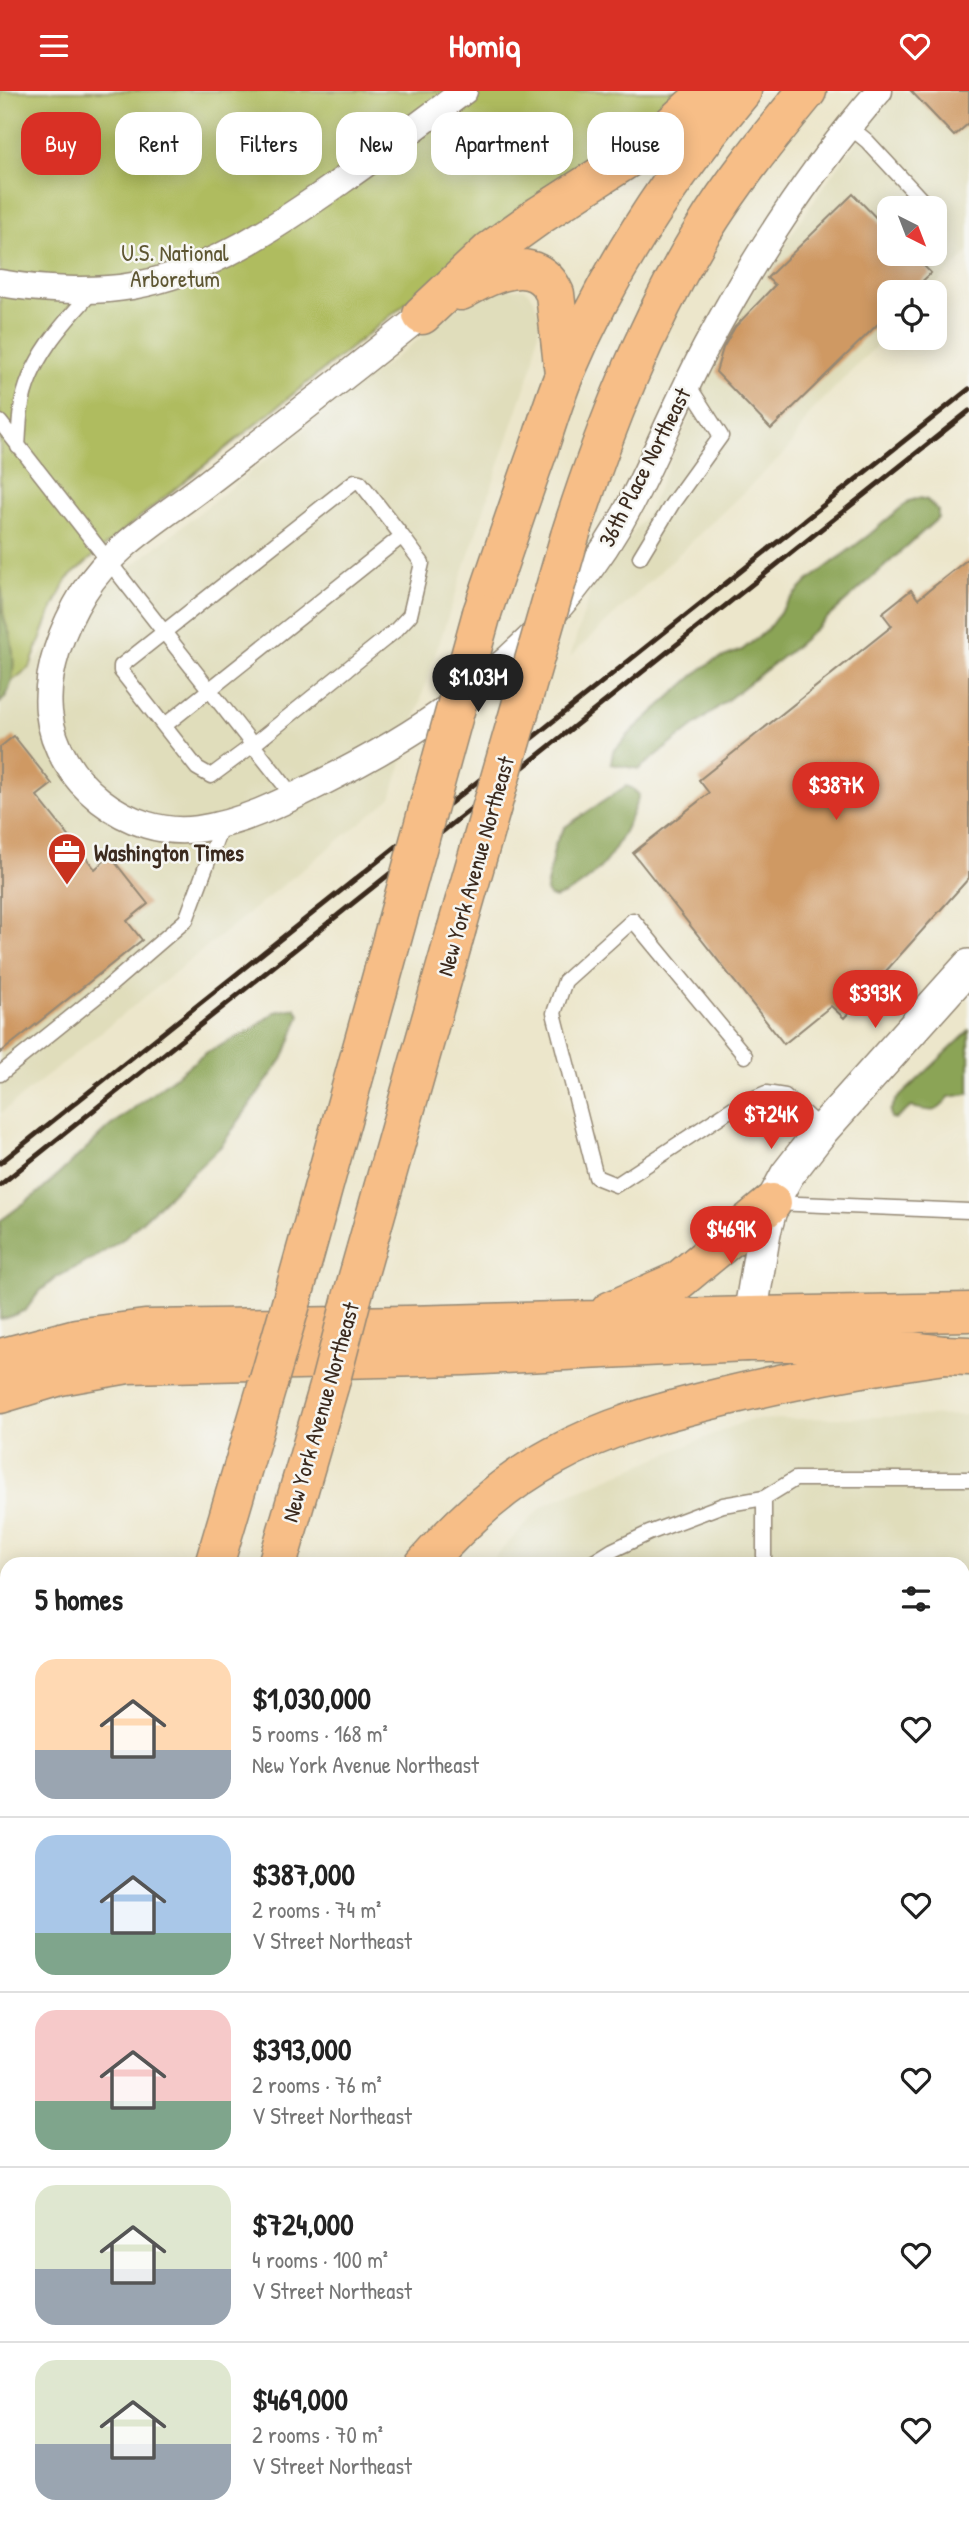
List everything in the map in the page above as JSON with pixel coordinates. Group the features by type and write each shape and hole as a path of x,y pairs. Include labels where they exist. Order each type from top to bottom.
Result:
{"main road":[{"path":"422,315 490,251 540,215 652,143 709,91"},
{"path":"216,1557 292,1300 482,613 564,374 604,291 636,235 699,143 743,91"},
{"name":"New York Avenue Northeast","path":"279,1557 456,930 592,468 627,376 703,230 757,153 807,91"},
{"path":"422,315 488,277 523,269 537,272 546,279 555,294 564,374"},
{"path":"589,1320 678,1281 772,1203"},
{"path":"0,1394 60,1375 128,1364 464,1356 748,1329 969,1312"},
{"path":"0,1358 76,1338 145,1329 589,1320 748,1329 957,1355"},
{"path":"432,1557 463,1524 506,1486 552,1457 620,1425 722,1369 736,1357 748,1329"},
{"path":"620,1425 805,1377 957,1355"}],"street":[{"path":"0,283 95,289 132,286 196,268 238,248 299,211 409,134 464,91"},
{"name":"36th Place Northeast","path":"422,315 139,533 108,561 87,587 72,613 52,671 49,714 59,747 74,774 91,791 106,804 141,825 178,831 222,824 267,809 364,760 426,723 490,674 536,633 579,583 620,523 687,383 729,306 777,229 879,91"},
{"path":"748,1329 761,1247 772,1203 787,1175 822,1131 969,966"}],"lane":[{"path":"850,127 867,141 918,196"},
{"path":"18,447 22,406 34,370 59,328 95,289"},
{"path":"640,557 672,504 721,436 687,383"},
{"path":"0,422 293,796"},
{"path":"355,481 360,482 402,536 422,563 410,615 396,630 211,776 197,768 121,671 121,666 355,481"},
{"path":"164,726 402,536"},
{"path":"0,1074 186,920 222,824"},
{"path":"745,1056 633,920 565,981 554,1013 596,1177 616,1185 736,1106 765,1093 785,1096 822,1131"},
{"path":"772,1203 969,1210"},
{"path":"602,1557 649,1533 723,1505 764,1498 795,1479 969,1479"},
{"path":"764,1498 764,1557"}],"shaded area":[{"path":"896,91 969,91 969,251 941,280 877,280 877,345 811,412 786,452 570,657 596,574 620,551 648,512 703,386 741,309 832,174"},
{"path":"505,289 525,289 534,299 540,319 533,364 428,676 391,798 0,1114 0,691 30,667 99,592 458,308"},
{"path":"969,1415 969,1557 495,1557 544,1505 748,1420"}],"green space":[{"name":"U.S. National Arboretum","path":"0,91 688,91 663,112 587,112 587,169 435,280 67,579 50,614 30,667 0,691"},
{"path":"920,498 927,500 938,511 938,518 794,648 639,769 611,764 613,752 633,730 699,671 713,661 742,650 767,630 808,581 909,501"},
{"path":"0,584 13,664 12,681 0,703"},
{"path":"626,786 639,795 626,827 609,857 586,881 571,891 555,898 549,896 546,890 555,844 565,827"},
{"path":"295,1008 300,1015 285,1055 221,1146 123,1239 57,1277 39,1292 26,1310 0,1319 0,1221 42,1190 109,1127 207,1052 250,1031 275,1012"},
{"path":"969,1031 969,1094 949,1097 937,1110 911,1107 896,1119 891,1118 890,1111 896,1100"}],"building":[{"path":"911,91 969,91 969,123 954,136"},
{"path":"853,194 877,219 877,266 924,266 931,273 924,280 877,280 877,325 771,429 716,372 723,348 735,327 775,285 767,278"},
{"path":"969,558 969,878 844,1018 831,1006 784,1044 633,853 709,793 699,780 892,626 882,613 911,590 918,599"},
{"name":"Washington Times","path":"14,736 52,784 37,796 95,869 110,856 148,904 127,921 142,940 0,1053 0,747"}],"railway":[{"path":"0,1163 969,389"},
{"path":"0,1185 969,411"}],"place":[{"name":"Washington Times","path":"67,886"}]}
